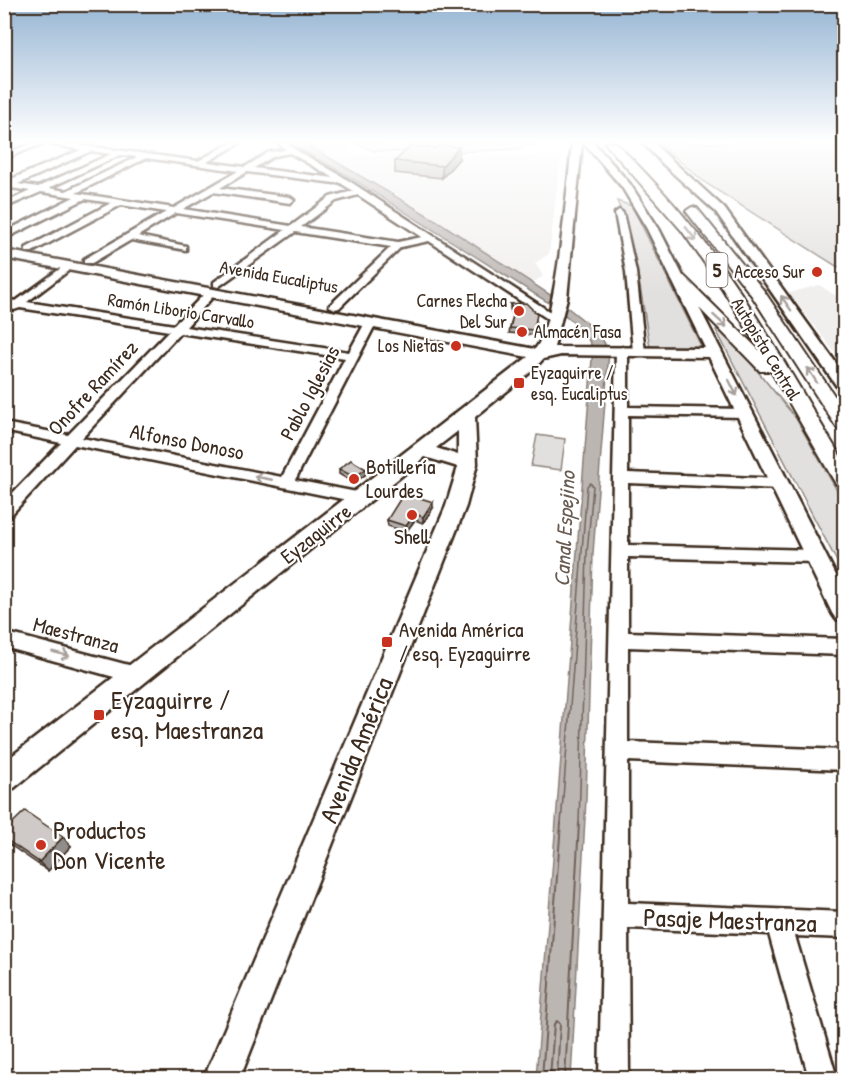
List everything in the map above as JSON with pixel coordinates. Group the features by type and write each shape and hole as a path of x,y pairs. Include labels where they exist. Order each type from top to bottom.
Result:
{"highway":[{"name":"Autopista Central","path":"659,194 704,251 742,309 844,479"},
{"name":"Autopista Central","path":"676,194 729,254 844,424"},
{"path":"679,279 755,355 804,413"}],"main road":[{"path":"570,194 557,310 549,350 716,353"},
{"path":"630,194 641,208 679,279 844,613"},
{"path":"702,194 720,210 844,385"},
{"name":"Avenida Eucaliptus","path":"4,246 88,261 370,323 549,350"},
{"name":"Avenida Eucaliptus","path":"4,254 68,266 335,306 549,350"},
{"name":"Eyzaguirre","path":"4,779 549,350"},
{"name":"Avenida América","path":"222,1078 456,506 468,464 466,416"},
{"path":"423,450 468,464"}],"street":[{"path":"4,206 32,194"},
{"path":"64,194 398,246 429,238"},
{"path":"88,261 204,194"},
{"path":"244,194 290,200"},
{"name":"Onofre Ramírez","path":"4,512 215,289 333,199 353,194"},
{"path":"361,194 429,238 557,310"},
{"path":"4,236 84,196"},
{"path":"29,250 119,202"},
{"path":"614,1078 616,751 622,411 624,352 631,272 619,213"},
{"path":"129,237 183,248"},
{"path":"335,306 398,246"},
{"path":"4,313 11,303 68,266"},
{"name":"Ramón Liborio Carvallo","path":"11,303 353,356"},
{"name":"Pablo Iglesias","path":"286,483 370,323"},
{"path":"622,411 745,412"},
{"name":"Alfonso Donoso","path":"4,427 362,498"},
{"path":"621,478 781,484"},
{"path":"620,551 816,556"},
{"name":"Maestranza","path":"4,639 136,675"},
{"path":"619,639 844,647"},
{"path":"616,751 844,760"},
{"name":"Pasaje Maestranza","path":"615,915 844,925"},
{"path":"778,922 823,1078"}],"shaded area":[{"path":"390,194 556,194 549,254 535,263 543,276 533,283"},
{"path":"722,194 844,194 844,271"},
{"path":"617,201 632,206 701,346 650,347 634,254"},
{"path":"819,285 844,301 844,362 789,293"},
{"path":"716,330 724,330 795,417 844,503 844,575"},
{"path":"537,435 565,439 561,470 531,466"}],"water":[{"path":"376,194 390,194 439,222 558,300 598,332 609,351 593,553 586,799 571,1078 536,1078 592,359 595,351 583,331 557,308"}],"building":[{"path":"526,303 537,314 534,330 510,328 514,312 510,304"},
{"path":"351,460 366,469 354,477 339,469"},
{"name":"Shell","path":"404,493 433,502 423,517 415,514 406,526 387,520"},
{"name":"Productos Don Vicente","path":"25,811 63,837 39,862 4,838 4,831"}],"place":[{"name":"Acceso Sur","path":"817,272"},
{"name":"Carnes Flecha Del Sur","path":"519,311"},
{"name":"Almacén Fasa","path":"522,332"},
{"name":"Los Nietas","path":"456,346"},
{"name":"Eyzaguirre / esq. Eucaliptus","path":"519,383"},
{"name":"Botillería Lourdes","path":"354,479"},
{"name":"Shell","path":"412,515"},
{"name":"Avenida América / esq. Eyzaguirre","path":"387,642"},
{"name":"Eyzaguirre / esq. Maestranza","path":"99,715"},
{"name":"Productos Don Vicente","path":"41,845"}],"water label":[{"name":"Canal Espejino","path":"564,529"}]}
